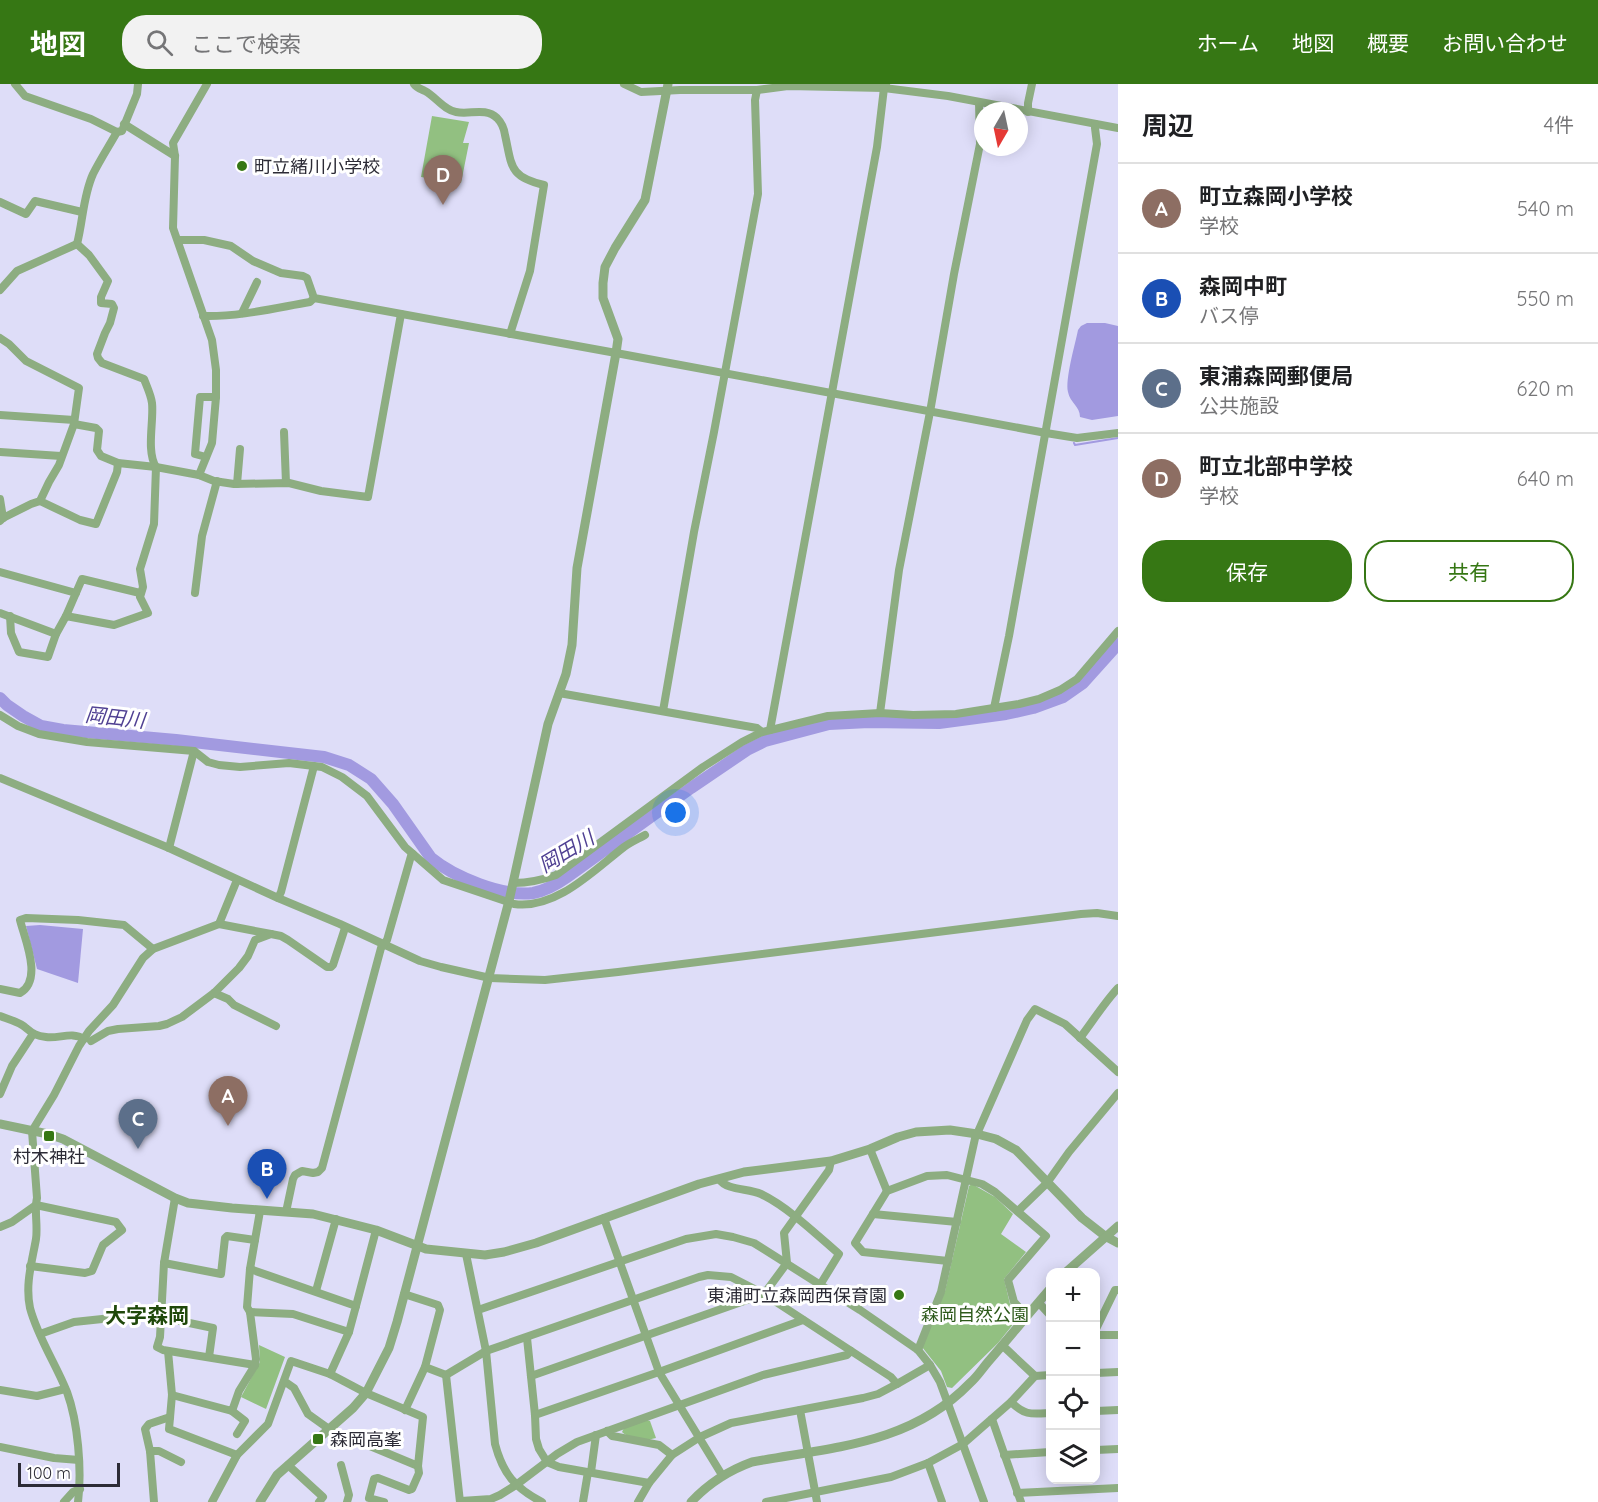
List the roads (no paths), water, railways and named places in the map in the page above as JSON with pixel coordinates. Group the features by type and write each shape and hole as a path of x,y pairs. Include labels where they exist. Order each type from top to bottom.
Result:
{"street":[{"path":"15,84 25,96 91,119 117,132"},
{"path":"77,244 82,212 93,174 117,132 122,130 137,94 138,84"},
{"path":"199,475 212,443 216,370 212,340 173,228 175,156 173,143 207,84"},
{"path":"414,84 415,87 457,113 489,113 497,118 503,126 513,169 527,181 544,185 530,271 510,334"},
{"path":"624,84 641,92 667,87 757,90 788,86 885,86 975,102"},
{"path":"1032,84 1028,112 1118,128"},
{"path":"766,731 832,393 877,147 885,86"},
{"path":"260,1502 277,1475 353,1408 366,1393 389,1347 490,978 514,883 548,724 566,674 572,645 577,568 618,339 603,298 605,267 645,200 667,87"},
{"path":"663,711 694,532 758,194 755,100 757,90"},
{"path":"124,124 175,156"},
{"path":"994,708 1009,636 1097,144 1095,124"},
{"path":"880,713 899,570 978,156"},
{"path":"0,202 26,214 35,201 82,212"},
{"path":"178,240 204,240 231,246 253,261 281,273 303,276 307,278 314,298 1046,433 1077,438 1118,433"},
{"path":"0,290 17,271 77,244"},
{"path":"66,616 114,625 148,613 140,597 143,587 140,569 154,524 156,467 153,462 152,404 148,388 144,380 102,363 98,358 97,354 114,308 112,304 101,303 101,297 108,281 77,244"},
{"path":"242,313 257,282"},
{"path":"203,316 242,313 310,302 313,299"},
{"path":"0,415 74,422 96,428 99,431 97,450 101,456 118,463 199,475 217,482 286,483 321,491 368,497 401,314"},
{"path":"0,338 26,360 79,388 74,422 59,465 40,501"},
{"path":"206,457 195,454 200,397 216,397"},
{"path":"284,432 286,483"},
{"path":"237,484 240,449"},
{"path":"0,452 62,456"},
{"path":"0,499 1,520 40,501 80,520 96,524 117,472 118,463"},
{"path":"195,593 202,536 217,482"},
{"path":"0,572 76,592"},
{"path":"10,616 11,633 19,652 48,657 56,634 82,579 140,592"},
{"path":"0,613 56,634"},
{"path":"514,883 541,880 556,875 703,768 742,742 766,731 828,716 880,713 956,714 1039,699 1060,690 1077,679 1118,631"},
{"path":"559,693 766,731"},
{"path":"0,715 18,726 39,734 87,742 194,752 208,762 219,765 240,767 289,763 332,771 358,788 373,803 398,839 443,880 521,905 562,893 591,874 626,846 645,835"},
{"path":"169,848 194,752"},
{"path":"278,898 314,766"},
{"path":"0,778 169,848 345,928 432,964 490,978 545,980 1070,915 1097,913 1118,916"},
{"path":"286,1212 296,1174 302,1171 318,1172 322,1168 381,948 387,940 413,854"},
{"path":"219,924 237,880"},
{"path":"0,989 20,993 27,990 30,983 32,971 30,956 20,920 26,918 124,925 153,949"},
{"path":"78,1502 80,1490 78,1440 65,1389 47,1354 30,1306 28,1282 36,1239 38,1198 32,1131 87,1040 89,1031 113,1005 143,958 153,949 219,924 271,934 288,940 328,967 333,965 345,928"},
{"path":"0,1016 25,1027 30,1034 48,1038 79,1036 87,1040 118,1029 167,1024 182,1017 214,993 244,962 255,940 271,934"},
{"path":"1080,1038 1118,988"},
{"path":"214,993 276,1026"},
{"path":"918,1350 940,1292 976,1134 1035,1009 1065,1024 1118,1072"},
{"path":"0,1094 12,1066 33,1034"},
{"path":"1018,1211 1047,1183 1069,1152 1118,1093"},
{"path":"0,1124 63,1139 188,1203 313,1214 376,1230 417,1247 485,1255 536,1243 679,1191 744,1172 831,1161 916,1132 950,1130 996,1139 1016,1150 1082,1218 1118,1243"},
{"path":"870,1149 887,1191"},
{"path":"531,1376 764,1294 787,1263 784,1233 829,1170 831,1161"},
{"path":"948,1261 862,1252 855,1243 887,1191 927,1176 947,1175 982,1184 1046,1236 1008,1280 1014,1302 1027,1316"},
{"path":"719,1179 727,1186 760,1194 795,1217 839,1254 820,1285"},
{"path":"175,1198 164,1263 160,1337 157,1347 168,1351 255,1365"},
{"path":"0,1227 12,1222 36,1205 116,1222 122,1230 103,1245 92,1271 85,1273 30,1266"},
{"path":"232,1411 239,1391 255,1365 256,1359 256,1347 247,1306 250,1269 260,1211"},
{"path":"873,1214 957,1222"},
{"path":"604,1218 659,1372 722,1475"},
{"path":"316,1291 336,1219"},
{"path":"1070,1268 1118,1226"},
{"path":"330,1374 349,1332 376,1230"},
{"path":"478,1310 686,1239 716,1234 754,1243 918,1350 930,1365 949,1402 984,1502"},
{"path":"164,1263 221,1274 225,1238 227,1236 255,1240"},
{"path":"465,1254 486,1351 495,1444 504,1470 516,1485 542,1502"},
{"path":"250,1269 356,1306"},
{"path":"446,1376 486,1351 708,1275 731,1277 744,1282 891,1377 897,1384"},
{"path":"1099,1322 1114,1290 1118,1290"},
{"path":"404,1294 438,1305 440,1310 425,1367 405,1410"},
{"path":"692,1502 722,1475 737,1467 752,1462 873,1440 926,1418 971,1383 1046,1294"},
{"path":"1039,1303 1046,1311"},
{"path":"250,1312 293,1314 349,1332"},
{"path":"40,1334 74,1322 122,1317 161,1317 213,1328 209,1357"},
{"path":"535,1415 803,1320"},
{"path":"1100,1335 1118,1335"},
{"path":"527,1338 537,1439 539,1449 547,1462 555,1466 649,1483"},
{"path":"1002,1345 1035,1376"},
{"path":"168,1351 172,1395 169,1429 237,1455"},
{"path":"446,1376 460,1501 500,1495 577,1442 764,1375 847,1354 851,1351"},
{"path":"212,1502 237,1455 267,1424 291,1361 330,1374 366,1393 423,1417 419,1473 412,1489 409,1490 378,1478 374,1479 369,1498 384,1502"},
{"path":"638,1502 649,1483 672,1455 699,1437 730,1423 878,1394 930,1365"},
{"path":"425,1367 446,1376"},
{"path":"1100,1373 1118,1372"},
{"path":"766,1502 891,1477 928,1463 963,1444 1011,1402 1035,1376 1046,1375"},
{"path":"284,1381 294,1388 308,1414 329,1429 418,1466"},
{"path":"0,1390 37,1396 65,1389"},
{"path":"172,1395 232,1411 245,1421 237,1434"},
{"path":"1011,1402 1020,1411 1026,1413 1046,1413"},
{"path":"800,1410 817,1502"},
{"path":"1100,1411 1118,1410"},
{"path":"154,1502 150,1451 145,1429 148,1424 170,1417"},
{"path":"992,1419 1021,1502"},
{"path":"607,1431 612,1436 659,1445 672,1455"},
{"path":"583,1502 596,1435"},
{"path":"0,1447 54,1458 79,1460"},
{"path":"1100,1450 1118,1449"},
{"path":"150,1451 159,1451 181,1462"},
{"path":"1004,1455 1046,1452"},
{"path":"928,1463 942,1502"},
{"path":"288,1465 324,1500"},
{"path":"341,1465 349,1495 347,1502"},
{"path":"1017,1493 1118,1488"},
{"path":"64,1502 73,1492 80,1490"}],"waterway":[{"path":"1074,443 1075,445 1118,438"},
{"name":"岡田川","path":"0,698 23,716 41,726 324,757 349,765 371,779 393,804 431,858 441,865 465,878 494,889 533,893 563,880 691,788 747,750 765,741 829,724 939,723 1033,708 1063,697 1083,683 1118,644"}],"place":[{"name":"町立緒川小学校","path":"242,166"},
{"name":"町立北部中学校","path":"443,205"},
{"name":"町立森岡小学校","path":"228,1126"},
{"name":"村木神社","path":"49,1136"},
{"name":"東浦森岡郵便局","path":"138,1149"},
{"name":"森岡中町","path":"267,1199"},
{"name":"東浦町立森岡西保育園","path":"899,1295"},
{"name":"森岡高峯","path":"318,1439"}],"district":[{"name":"大字森岡","path":"147,1315"}],"park label":[{"name":"森岡自然公園","path":"975,1314"}]}
